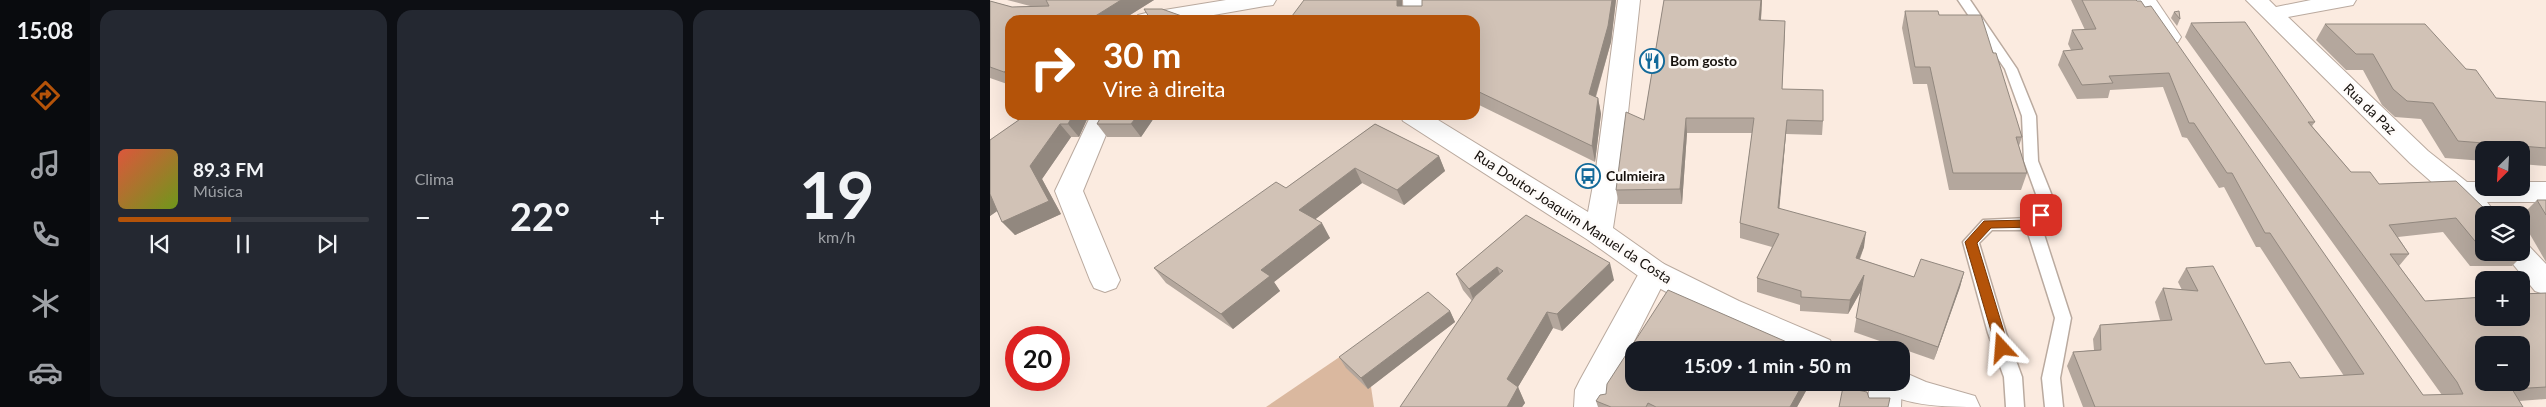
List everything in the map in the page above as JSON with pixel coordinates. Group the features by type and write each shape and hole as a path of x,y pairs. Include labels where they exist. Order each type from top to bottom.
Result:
{"street":[{"path":"1151,15 1168,0"},
{"path":"1175,15 1265,0"},
{"path":"1414,0 1415,15"},
{"path":"1598,232 1609,169 1629,0"},
{"path":"2145,0 2184,57"},
{"path":"2264,7 2345,0"},
{"name":"Rua da Paz","path":"2264,7 2419,158 2461,192 2475,207"},
{"path":"1101,120 1069,191 1105,280"},
{"name":"Rua Doutor Joaquim Manuel da Costa","path":"1420,120 1598,232 1654,272 1728,310 1799,341"},
{"path":"2461,192 2546,192"},
{"path":"2526,261 2546,283"},
{"path":"1591,407 1592,390 1654,272"},
{"path":"1910,390 1963,407"},
{"path":"1884,407 1885,391"}],"lane":[{"path":"1964,0 2011,69 2029,116 2031,161 2048,206 2033,224"},
{"path":"2015,407 2013,377 1997,333 1971,242 1988,224 2033,224"},
{"path":"2033,224 2063,318 2051,378 2054,407"}],"shaded area":[{"path":"1341,356 1370,380 1374,407 1266,407"}],"building":[{"path":"1046,0 1121,0 1097,15 1005,15 1005,71 990,67 990,1 1012,7 1049,6"},
{"path":"1304,0 1397,0 1397,6 1422,6 1422,0 1612,0 1608,26 1589,94 1598,98 1592,146 1480,92 1480,15 1293,15"},
{"path":"1664,0 1761,0 1759,20 1785,21 1782,89 1823,90 1823,121 1787,120 1778,208 1866,232 1856,258 1914,277 1921,259 1964,272 1938,347 1856,318 1864,275 1850,300 1801,297 1801,291 1757,278 1779,234 1740,223 1754,118 1686,118 1680,189 1616,190 1626,112 1644,120"},
{"path":"2082,0 2136,0 2141,1 2145,7 2151,6 2423,395 2463,394 2457,382 2191,23 2245,22 2315,122 2308,122 2351,172 2370,172 2379,184 2456,181 2482,206 2475,206 2475,241 2456,218 2389,225 2409,254 2390,254 2425,301 2475,298 2475,326 2530,326 2530,294 2546,293 2546,387 2530,388 2530,336 2475,336 2475,391 2513,391 2523,407 2095,407 2073,352 2101,350 2100,325 2172,320 2163,288 2198,291 2186,268 2213,266 2265,364 2290,362 2300,378 2364,374 2270,233 2265,233 2232,173 2227,173 2194,123 2189,123 2169,73 2109,76 2113,83 2082,85 2063,51 2083,49 2072,30 2096,29"},
{"path":"1144,9 1162,9 1179,15 1148,15"},
{"path":"1905,11 1938,11 1939,15 1981,15 1993,53 1996,53 2022,137 2016,137 2027,173 1953,173 1930,67 1915,67"},
{"path":"2179,11 2180,19 2174,12"},
{"path":"2325,24 2425,24 2466,69 2476,70 2496,98 2546,102 2546,148 2530,147 2530,141 2458,141 2433,103 2407,101 2393,89 2373,54 2356,54"},
{"path":"1019,120 1070,120 1068,124 1060,124 1030,166 1049,201 1002,222 990,194 990,140"},
{"path":"1099,120 1134,120 1131,124 1097,124"},
{"path":"1375,124 1439,156 1397,190 1355,168 1299,210 1322,223 1261,270 1270,276 1221,314 1154,268 1276,182 1286,188"},
{"path":"2537,200 2546,200 2546,215"},
{"path":"1526,215 1610,263 1557,314 1547,312 1507,379 1518,387 1507,407 1400,407 1475,296 1503,271 1497,267 1469,289 1456,274"},
{"path":"1668,290 1784,341 1635,341"},
{"path":"1428,292 1450,311 1361,378 1339,357"},
{"path":"1625,356 1625,391 1799,391 1790,407 1656,407 1648,403 1646,407 1611,407 1596,401 1600,395 1606,394 1607,384"},
{"path":"1842,391 1867,392 1869,398 1890,398 1888,407 1839,407"}],"place":[{"name":"Bom gosto","path":"1652,61"},
{"name":"Culmieira","path":"1588,176"}],"route":[{"path":"2002,348 1972,252 1971,242 1988,224 2033,224 2041,215"}]}
